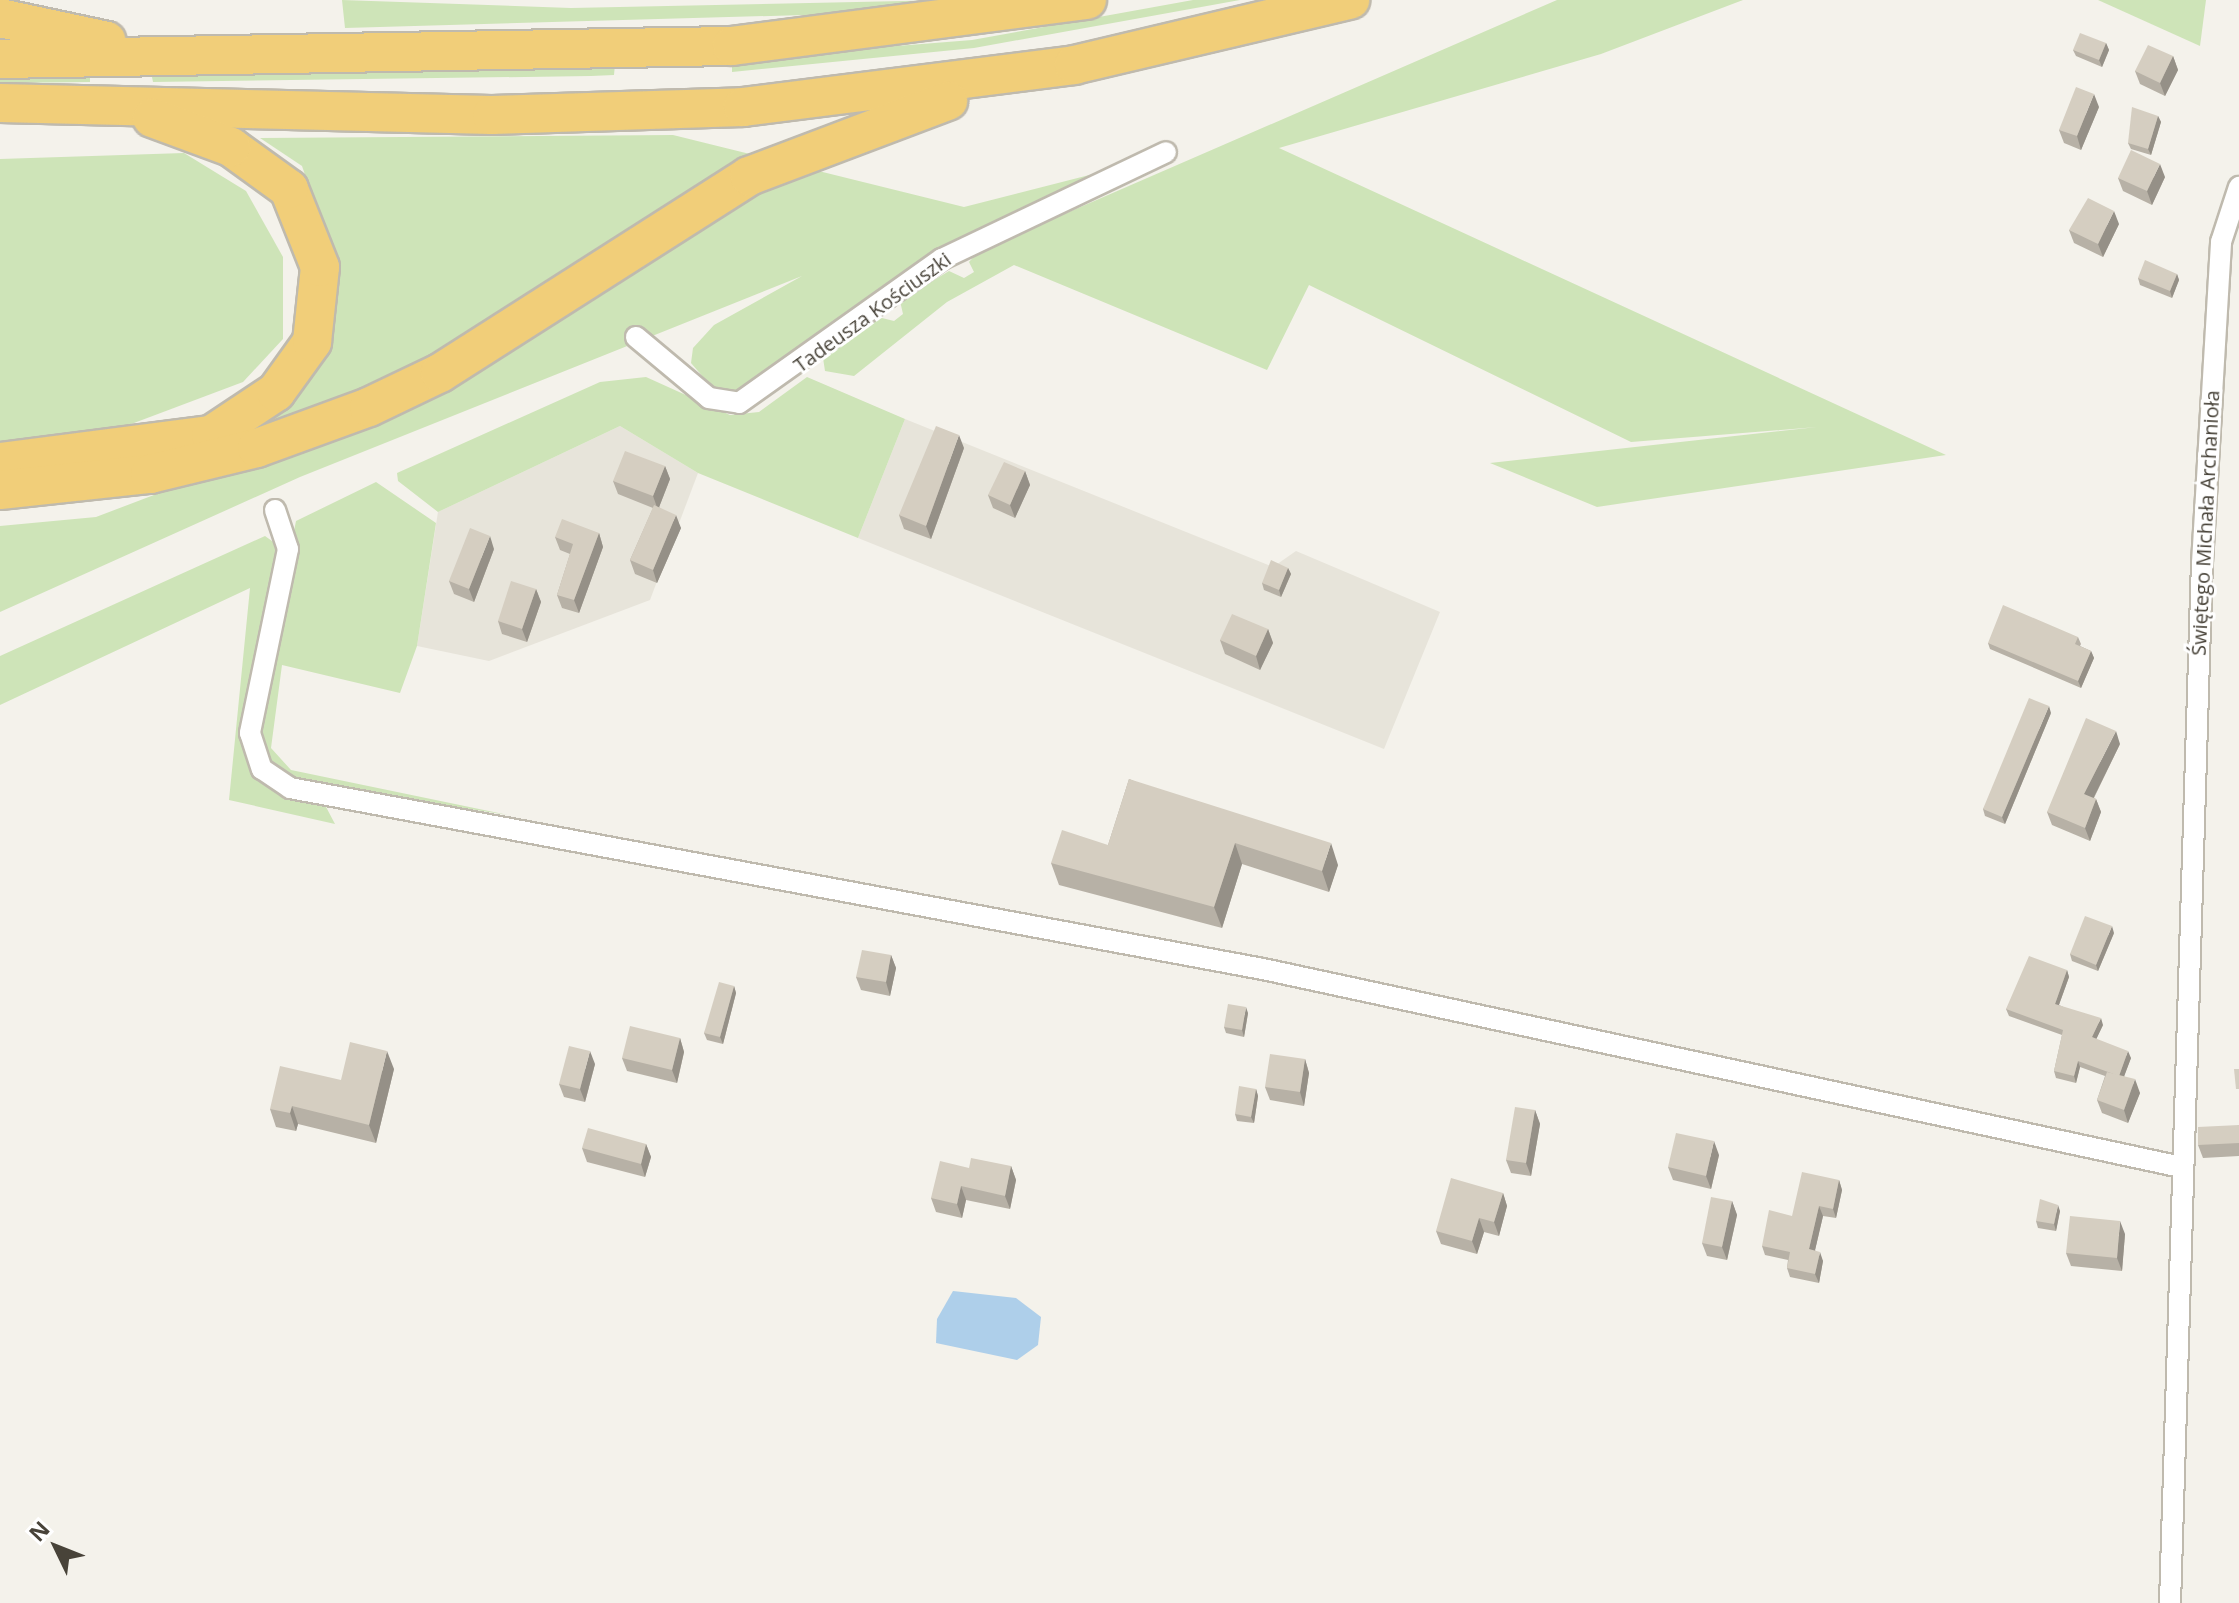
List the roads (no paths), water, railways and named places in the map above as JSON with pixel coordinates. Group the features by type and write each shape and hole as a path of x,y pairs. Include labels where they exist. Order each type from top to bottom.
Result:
{"highway":[{"path":"0,59 732,46 1087,0"},
{"path":"0,103 492,115 668,111 909,91 1026,73 1350,0"},
{"path":"0,18 201,56"},
{"path":"0,490 150,474 257,448 369,407 440,373 749,176 1026,73"},
{"path":"0,462 211,435 276,392 312,342 320,267 289,189 231,147 111,105"}],"street":[{"name":"Tadeusza Kościuszki","path":"636,337 709,398 739,403 942,259 1166,152"},
{"name":"Świętego Michała Archanioła","path":"2170,1603 2191,861 2221,242 2239,187"},
{"path":"275,510 288,549 250,733 262,769 290,788 1263,969 2181,1167"}],"water":[{"path":"953,1291 1016,1298 1041,1317 1038,1345 1017,1360 936,1343 937,1319"}]}
